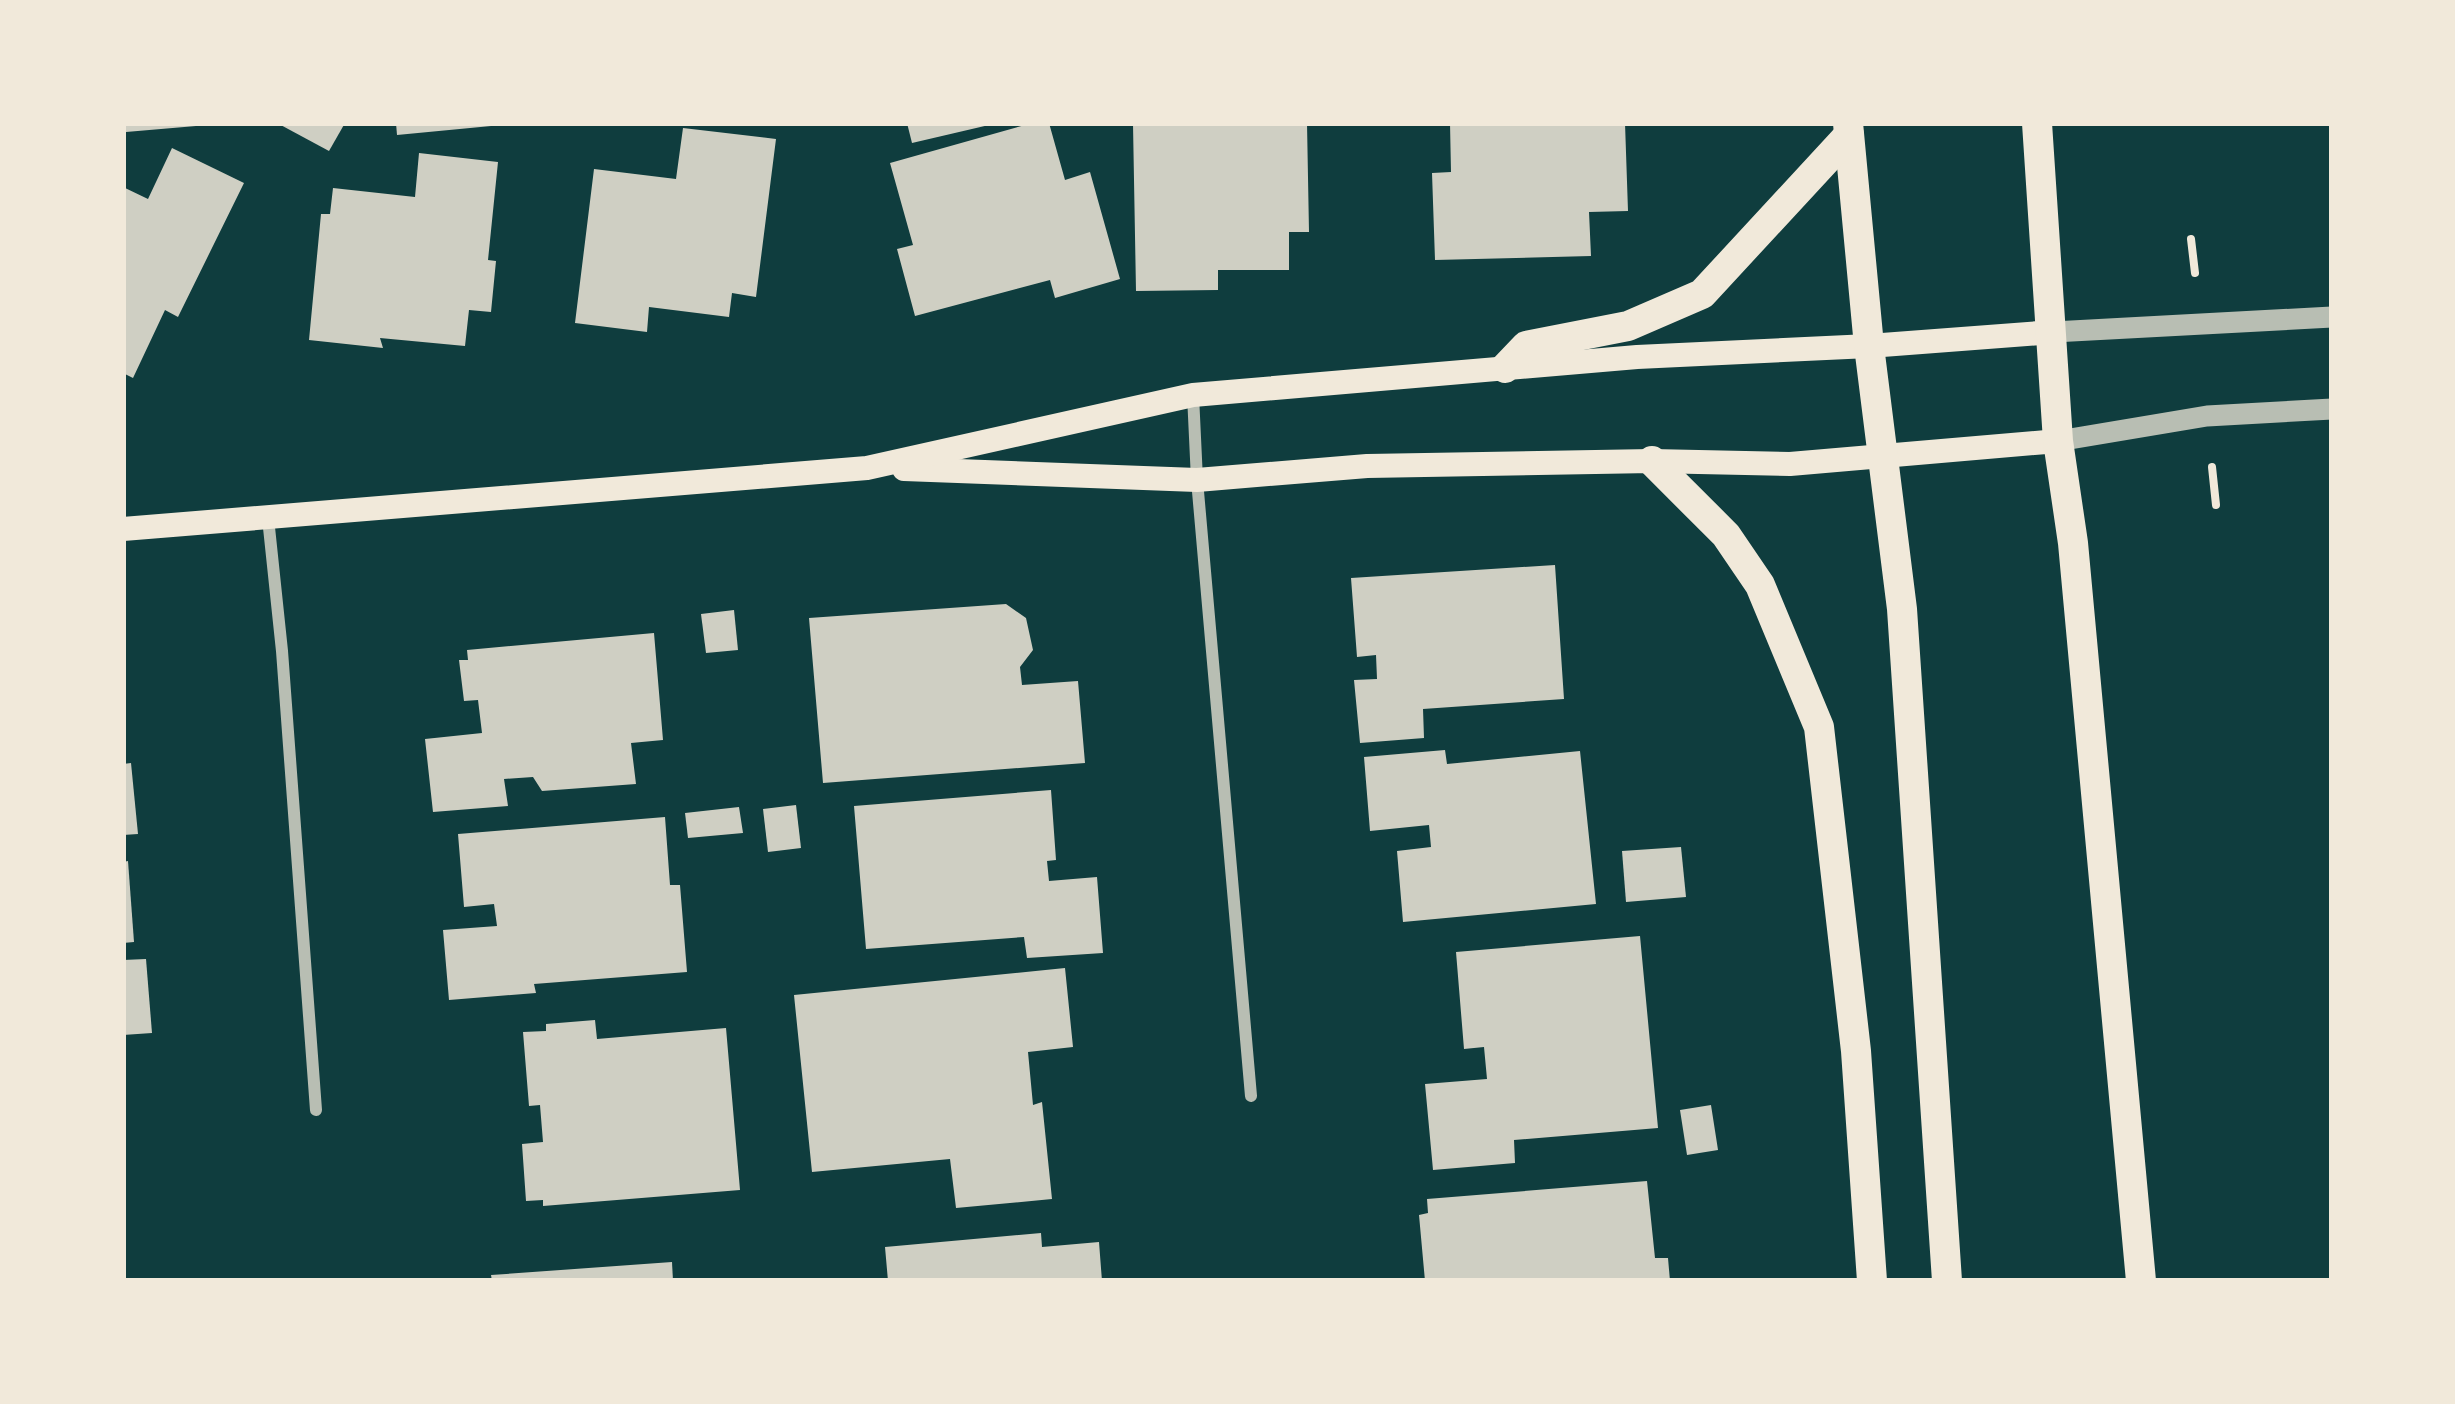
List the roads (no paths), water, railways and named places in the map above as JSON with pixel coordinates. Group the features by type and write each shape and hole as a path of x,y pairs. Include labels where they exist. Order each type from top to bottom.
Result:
{"main road":[{"path":"2037,123 2058,441 2073,543 2141,1281"},
{"path":"1848,129 1904,632 1947,1281"},
{"path":"1505,368 1526,346 1628,326 1702,294 1848,129"},
{"path":"867,468 1193,395 1637,357 2053,332"},
{"path":"123,529 867,468 1197,480 1367,466 1652,461 1790,464 2058,441"},
{"path":"1652,461 1726,535 1760,585 1819,727 1856,1051 1872,1281"}],"street":[{"path":"2053,332 2332,317"},
{"path":"1193,395 1251,1096"},
{"path":"2058,441 2207,416 2332,409"},
{"path":"268,518 316,1110"}]}
